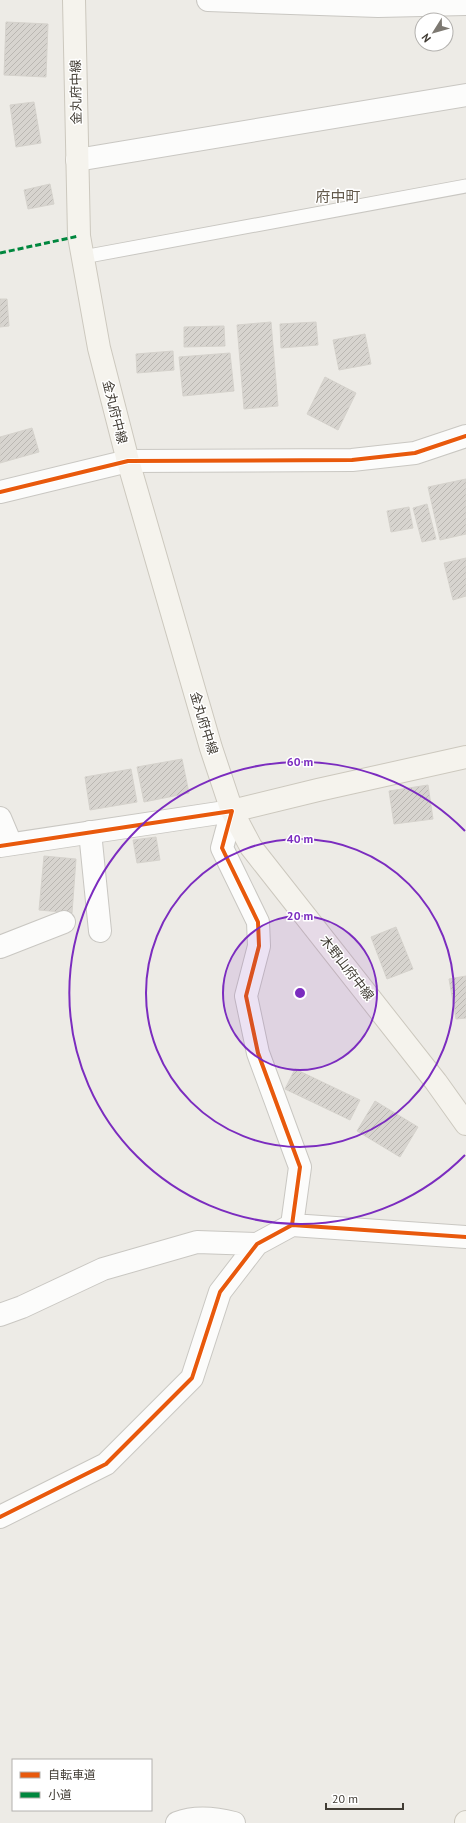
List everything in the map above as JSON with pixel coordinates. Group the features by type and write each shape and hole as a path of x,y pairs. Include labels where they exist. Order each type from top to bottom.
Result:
{"main road":[{"name":"金丸府中線","path":"74,0 79,236 99,348 128,460 211,748 232,811"},
{"path":"232,811 466,757"},
{"name":"木野山府中線","path":"232,811 251,847 436,1082 466,1124"}],"street":[{"path":"208,0 378,6 466,4"},
{"path":"77,160 466,95"},
{"path":"0,492 128,460 352,460 415,453 466,436"},
{"path":"0,818 5,845 232,811 222,848 258,922 259,946 246,996 258,1053 300,1167 292,1225"},
{"path":"90,832 100,931"},
{"path":"0,947 64,922"},
{"path":"0,1517 106,1464 192,1378 220,1292 257,1244 292,1225 466,1237"},
{"path":"0,1315 22,1307 102,1269 197,1242 257,1244"},
{"path":"181,1822 215,1818 234,1823"}],"lane":[{"path":"82,257 466,186"}],"building":[{"path":"6,22 48,24 46,77 4,75"},
{"path":"34,102 41,143 16,147 10,105"},
{"path":"50,184 54,204 28,209 24,190"},
{"path":"0,299 7,299 9,326 0,327"},
{"path":"271,322 278,406 244,409 237,325"},
{"path":"316,322 318,345 281,348 280,324"},
{"path":"224,326 225,346 184,347 184,327"},
{"path":"365,334 371,364 339,370 333,340"},
{"path":"173,351 174,370 137,373 136,354"},
{"path":"230,353 234,391 183,396 179,357"},
{"path":"325,377 356,393 338,430 307,414"},
{"path":"32,428 39,452 0,463 0,437"},
{"path":"466,479 466,534 440,540 428,487"},
{"path":"427,504 436,539 422,542 413,508"},
{"path":"409,507 413,528 391,532 387,511"},
{"path":"466,558 466,596 453,600 444,563"},
{"path":"182,759 189,793 144,802 137,767"},
{"path":"131,769 137,802 90,810 85,777"},
{"path":"428,785 433,819 394,824 389,791"},
{"path":"156,837 160,860 137,863 133,840"},
{"path":"44,856 76,859 72,913 39,910"},
{"path":"396,927 413,969 387,979 371,937"},
{"path":"466,976 466,1018 456,1019 449,979"},
{"path":"295,1069 360,1100 350,1120 285,1089"},
{"path":"375,1101 418,1127 400,1157 357,1131"}],"marked path":[{"path":"0,253 79,236"}],"cycle path":[{"path":"0,492 128,461 352,460 415,453 466,436"},
{"path":"0,846 232,811 222,848 258,922 259,946 246,996 258,1053 300,1167 292,1225"},
{"path":"0,1517 106,1464 192,1378 220,1292 257,1244 292,1225 466,1237"}],"district":[{"name":"府中町","path":"338,196"}]}
